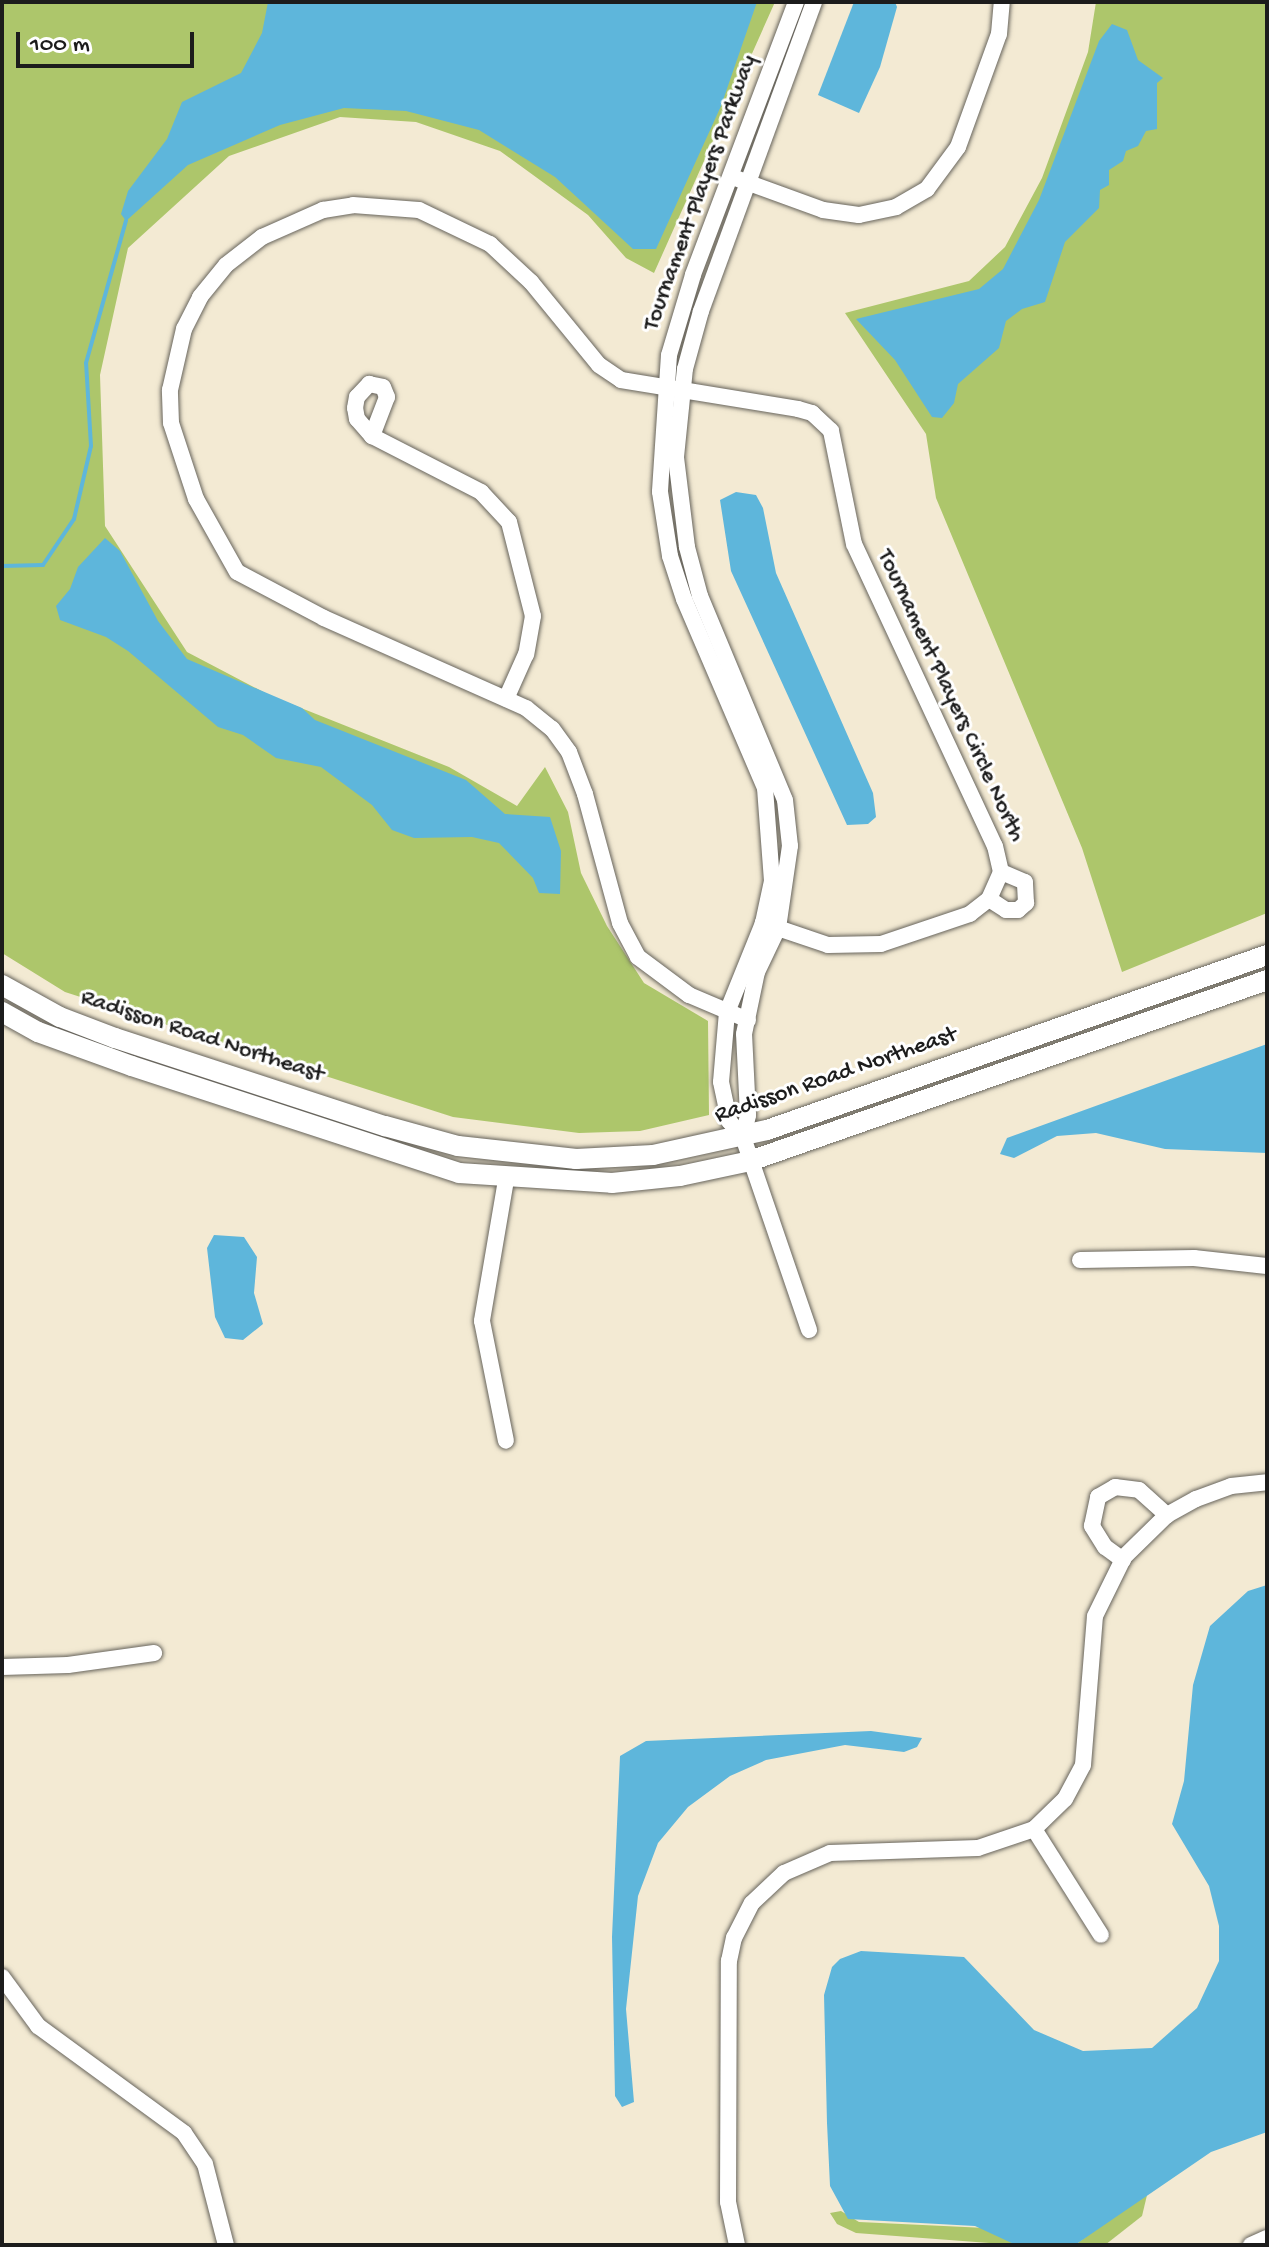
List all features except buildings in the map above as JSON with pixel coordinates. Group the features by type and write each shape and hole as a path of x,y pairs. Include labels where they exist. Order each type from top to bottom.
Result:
{"main road":[{"name":"Radisson Road Northeast","path":"2,985 60,1017 115,1038 458,1146 599,1159 653,1155 743,1137 1267,955"},
{"name":"Radisson Road Northeast","path":"2,1012 38,1032 328,1133 459,1173 506,1180 612,1183 680,1176 750,1161 1267,980"}],"street":[{"name":"Tournament Players Parkway","path":"743,1137 748,1115 743,1056 757,972 771,926 772,867 765,788 670,556 660,492 675,392 796,2"},
{"name":"Tournament Players Parkway","path":"740,179 814,2"},
{"path":"740,179 823,210 859,215 896,207 927,189 958,147 999,34 1002,2"},
{"name":"Tournament Players Circle North","path":"748,1020 660,978 638,957 620,923 569,752 552,729 506,699 324,618 237,572 196,499 171,423 170,390 184,329 200,297 226,265 295,219 353,205 419,210 490,244 531,282 599,365 621,380 675,392 798,409 812,413 831,431 858,555 995,846 1001,872 989,899"},
{"path":"372,436 481,492 509,522 533,616 526,654 506,699"},
{"path":"771,926 828,945 881,944 970,914 989,899 1006,910 1018,910 1026,903 1025,882 1001,872"},
{"name":"Tournament Players Parkway","path":"771,926 727,1012 721,1082 729,1121 743,1137 809,1330"},
{"path":"506,1180 482,1321 506,1441"},
{"path":"1080,1260 1194,1258 1267,1266"},
{"path":"737,2245 728,2202 729,1961 734,1938 752,1903 784,1873 830,1853 978,1848 1034,1829 1065,1799 1083,1765 1095,1616 1123,1560 1167,1515 1211,1491 1267,1482"},
{"path":"1123,1560 1105,1547 1092,1526 1098,1497 1115,1487 1139,1490 1167,1515"},
{"path":"2,1667 68,1665 154,1653"},
{"path":"1034,1829 1101,1935"},
{"path":"2,1977 38,2026 184,2133 205,2164 226,2245"},
{"path":"1251,2245 1267,2238"}],"green space":[{"path":"2,2 775,2 654,273 626,258 588,215 500,151 416,122 340,117 229,156 128,248 100,375 105,526 187,652 271,696 449,767 517,806 545,767 568,812 581,873 607,926 644,983 708,1021 709,1115 640,1131 579,1133 453,1117 65,992 2,953"},
{"path":"1096,2 1267,2 1267,913 1122,972 1082,848 936,498 926,434 845,313 969,281 1005,247 1042,178 1088,52"},
{"path":"1148,2191 1142,2216 1105,2245 1075,2245"},
{"path":"841,2211 859,2222 986,2228 1016,2245 856,2233 837,2224 830,2213"}],"water":[{"path":"268,2 757,2 721,106 656,249 633,249 555,177 479,130 406,111 344,108 280,125 188,165 126,221 121,214 128,191 167,139 182,102 241,73 262,33"},
{"path":"854,2 895,2 897,7 880,67 859,113 818,95"},
{"path":"1112,24 1127,30 1138,60 1163,78 1157,83 1157,129 1146,131 1138,146 1126,151 1123,161 1109,170 1109,185 1100,190 1099,208 1065,242 1045,302 1022,309 1006,321 999,348 958,384 954,403 942,418 932,417 895,360 856,319 979,289 1003,269 1039,200 1099,41"},
{"path":"736,492 756,495 763,508 776,573 873,793 876,817 868,824 847,825 731,571 720,500"},
{"path":"105,538 120,551 158,621 187,659 302,708 315,720 466,780 505,814 550,817 561,851 560,894 539,893 533,878 499,843 472,837 414,838 392,830 372,805 321,767 276,758 243,735 218,727 128,651 106,637 60,620 56,606 70,589 78,567"},
{"path":"1267,1044 1267,1153 1165,1149 1096,1133 1057,1136 1014,1158 1000,1154 1007,1138"},
{"path":"214,1235 244,1237 257,1257 254,1293 263,1324 243,1340 225,1338 215,1317 207,1248"},
{"path":"1267,1585 1267,2132 1211,2152 1075,2245 1016,2245 975,2226 848,2219 830,2186 827,2123 824,1995 832,1967 840,1959 861,1951 964,1957 1034,2030 1083,2051 1152,2048 1197,2008 1219,1961 1219,1926 1209,1886 1172,1824 1184,1781 1193,1685 1210,1626 1248,1591"},
{"path":"871,1731 922,1738 917,1747 904,1752 845,1745 766,1760 730,1776 688,1807 658,1843 638,1896 626,2009 634,2102 622,2107 615,2096 612,1937 620,1756 646,1741"}],"waterway":[{"path":"2,566 43,565 74,519 91,446 86,363 126,221"}]}
